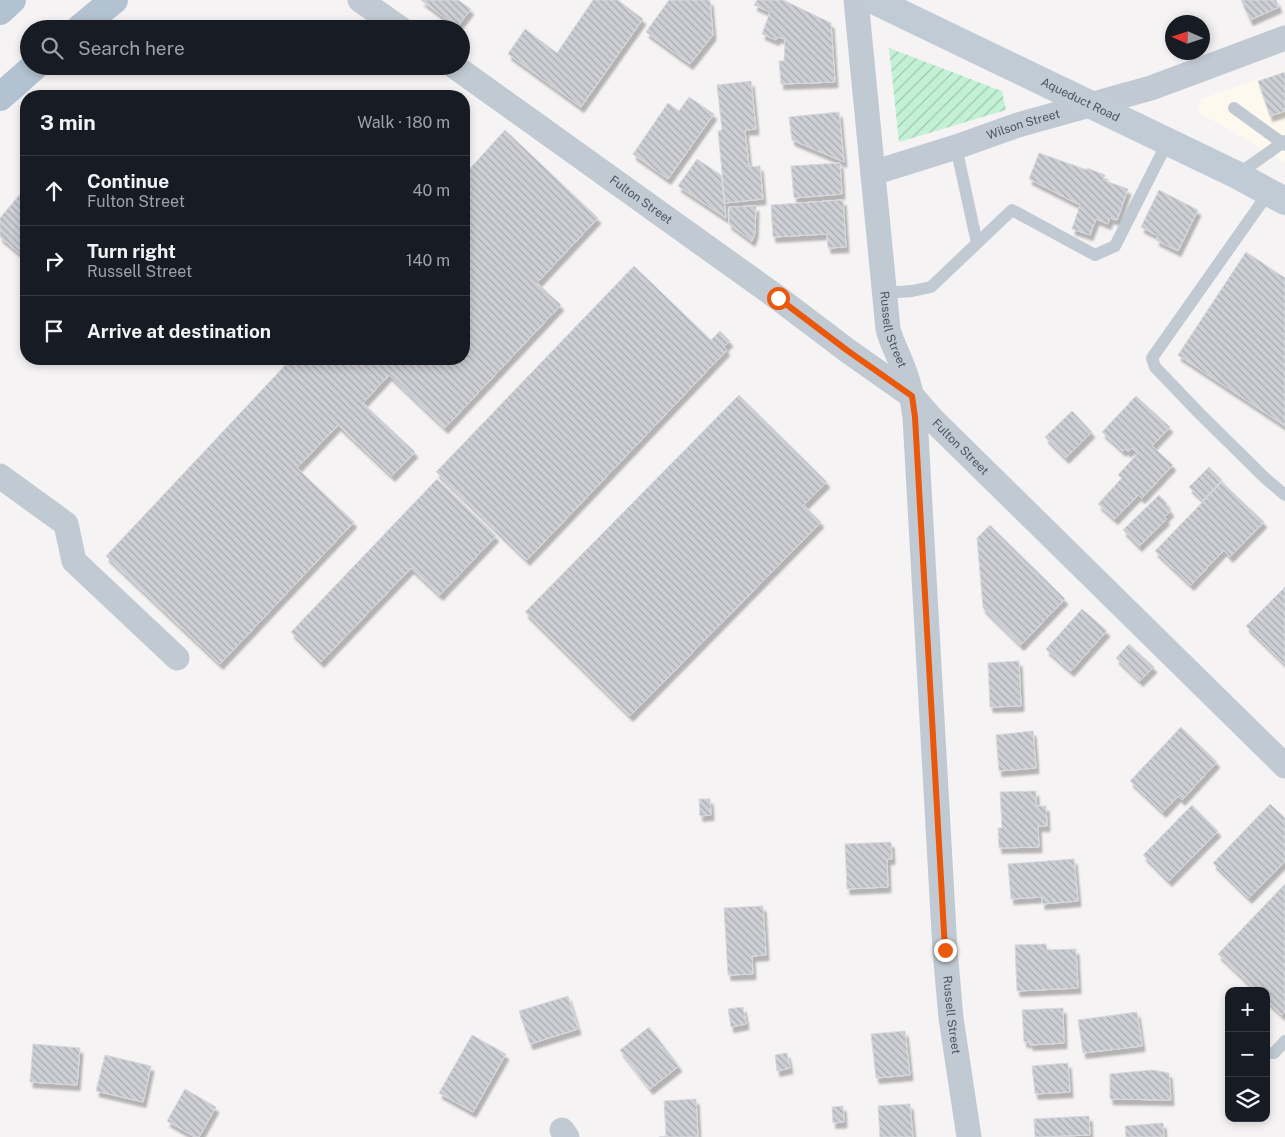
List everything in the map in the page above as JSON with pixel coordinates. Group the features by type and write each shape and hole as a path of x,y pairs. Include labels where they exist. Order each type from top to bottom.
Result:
{"main road":[{"path":"0,11 12,0"},
{"path":"91,20 114,0"},
{"path":"0,97 25,75"}],"street":[{"path":"360,0 388,20"},
{"name":"Russell Street","path":"856,0 888,329 912,396 945,950 951,1018 969,1137"},
{"name":"Aqueduct Road","path":"873,0 1168,141 1277,197"},
{"name":"Wilson Street","path":"873,173 1018,125 1151,88 1285,38"},
{"name":"Fulton Street","path":"467,75 912,396 933,420 1285,766"},
{"path":"0,476 66,524 74,561 176,658"}],"lane":[{"path":"1234,108 1284,143 1237,175"},
{"path":"884,294 931,287 1012,210 1095,255 1115,246 1168,141"},
{"path":"956,147 977,243"},
{"path":"1277,197 1152,358 1155,367 1199,413 1285,495"},
{"path":"1270,1053 1274,1053 1285,1041"}],"shaded area":[{"path":"1285,70 1285,162 1201,114 1198,107 1201,99"}],"green space":[{"path":"889,48 1002,91 1006,110 899,142"}],"building":[{"path":"421,0 458,0 471,9 462,20 448,20"},
{"path":"593,0 618,0 643,19 581,107 508,54 525,29 557,53"},
{"path":"669,0 710,0 713,35 690,64 646,32"},
{"path":"757,0 783,0 831,23 835,82 781,84 779,61 784,61 785,39 778,37 776,40 762,34 770,12 754,5"},
{"path":"1241,0 1276,0 1279,7 1250,20"},
{"path":"1285,72 1285,111 1270,116 1258,81"},
{"path":"751,81 756,129 745,130 749,167 760,166 763,199 725,203 718,131 722,130 717,85"},
{"path":"689,97 714,114 668,179 633,154 668,103 679,111"},
{"path":"839,112 844,162 792,140 789,117"},
{"path":"505,130 598,218 537,283 561,305 445,428 389,375 363,403 415,452 392,476 338,425 297,468 354,522 220,664 106,556 285,365 470,365 470,168"},
{"path":"1039,153 1105,175 1103,180 1128,189 1117,220 1110,218 1108,224 1096,219 1090,235 1072,229 1080,205 1029,179"},
{"path":"697,159 721,175 726,218 678,186"},
{"path":"840,163 842,194 794,198 791,166"},
{"path":"1159,190 1198,210 1178,251 1156,240 1158,236 1141,227"},
{"path":"20,194 20,254 0,237 0,218"},
{"path":"843,200 846,247 828,248 827,234 773,237 771,205"},
{"path":"756,206 755,233 752,241 729,224 729,207"},
{"path":"1246,252 1285,278 1285,426 1178,355"},
{"path":"634,266 711,340 720,331 730,341 724,347 727,350 527,560 436,472"},
{"path":"739,395 827,482 804,505 821,522 630,716 525,612"},
{"path":"1136,396 1170,427 1152,446 1173,465 1142,498 1138,495 1115,519 1098,504 1122,478 1118,475 1138,453 1132,448 1128,452 1125,449 1123,451 1102,432"},
{"path":"1072,411 1092,432 1066,458 1045,437"},
{"path":"1209,467 1222,480 1203,500 1189,487"},
{"path":"437,479 496,536 440,595 411,568 321,662 291,632"},
{"path":"1222,482 1264,522 1230,557 1224,550 1191,585 1155,551"},
{"path":"1159,495 1167,503 1166,505 1171,511 1164,518 1167,519 1139,546 1123,530"},
{"path":"990,525 1065,599 1021,645 983,608 977,538"},
{"path":"1285,587 1285,664 1246,626"},
{"path":"1082,609 1107,631 1071,671 1046,649"},
{"path":"1129,644 1154,667 1140,681 1116,658"},
{"path":"1019,661 1021,706 990,707 988,663"},
{"path":"1181,727 1217,762 1182,800 1178,796 1163,812 1130,781"},
{"path":"1033,731 1036,768 999,771 996,735"},
{"path":"1036,791 1036,806 1046,806 1047,826 1038,826 1039,847 999,848 998,828 1002,828 1000,792"},
{"path":"699,799 710,799 711,815 700,816"},
{"path":"1270,804 1285,818 1285,861 1249,898 1213,863"},
{"path":"1192,805 1218,831 1169,881 1143,855"},
{"path":"891,842 892,859 887,859 888,887 847,889 845,844"},
{"path":"1074,859 1078,901 1042,904 1042,897 1011,899 1008,864"},
{"path":"1285,884 1285,1012 1282,1015 1270,1004 1270,987 1253,987 1218,954"},
{"path":"763,906 766,955 752,956 753,974 728,975 724,908"},
{"path":"1046,944 1047,950 1076,949 1078,988 1017,991 1015,945"},
{"path":"568,996 578,1029 530,1044 519,1011"},
{"path":"743,1007 746,1024 731,1027 728,1009"},
{"path":"1063,1008 1064,1043 1030,1045 1030,1042 1024,1042 1022,1010"},
{"path":"1137,1012 1142,1046 1083,1053 1078,1020"},
{"path":"649,1027 679,1066 650,1089 620,1050"},
{"path":"905,1031 910,1075 876,1078 871,1034"},
{"path":"472,1035 506,1054 473,1112 439,1093"},
{"path":"33,1044 80,1048 77,1085 30,1082"},
{"path":"787,1053 790,1068 777,1071 775,1055"},
{"path":"105,1055 151,1066 143,1102 96,1091"},
{"path":"1068,1063 1070,1092 1035,1094 1032,1066"},
{"path":"1152,1070 1169,1073 1171,1100 1110,1099 1110,1074"},
{"path":"185,1089 216,1107 199,1137 195,1137 167,1121"},
{"path":"696,1099 698,1137 659,1137 666,1136 664,1101"},
{"path":"910,1104 913,1137 880,1137 878,1106"},
{"path":"843,1106 844,1122 833,1123 832,1107"},
{"path":"1089,1116 1090,1135 1035,1137 1034,1119"},
{"path":"1163,1123 1164,1137 1126,1137 1125,1126"}],"route":[{"path":"778,298 912,396 915,417 945,950"}]}
